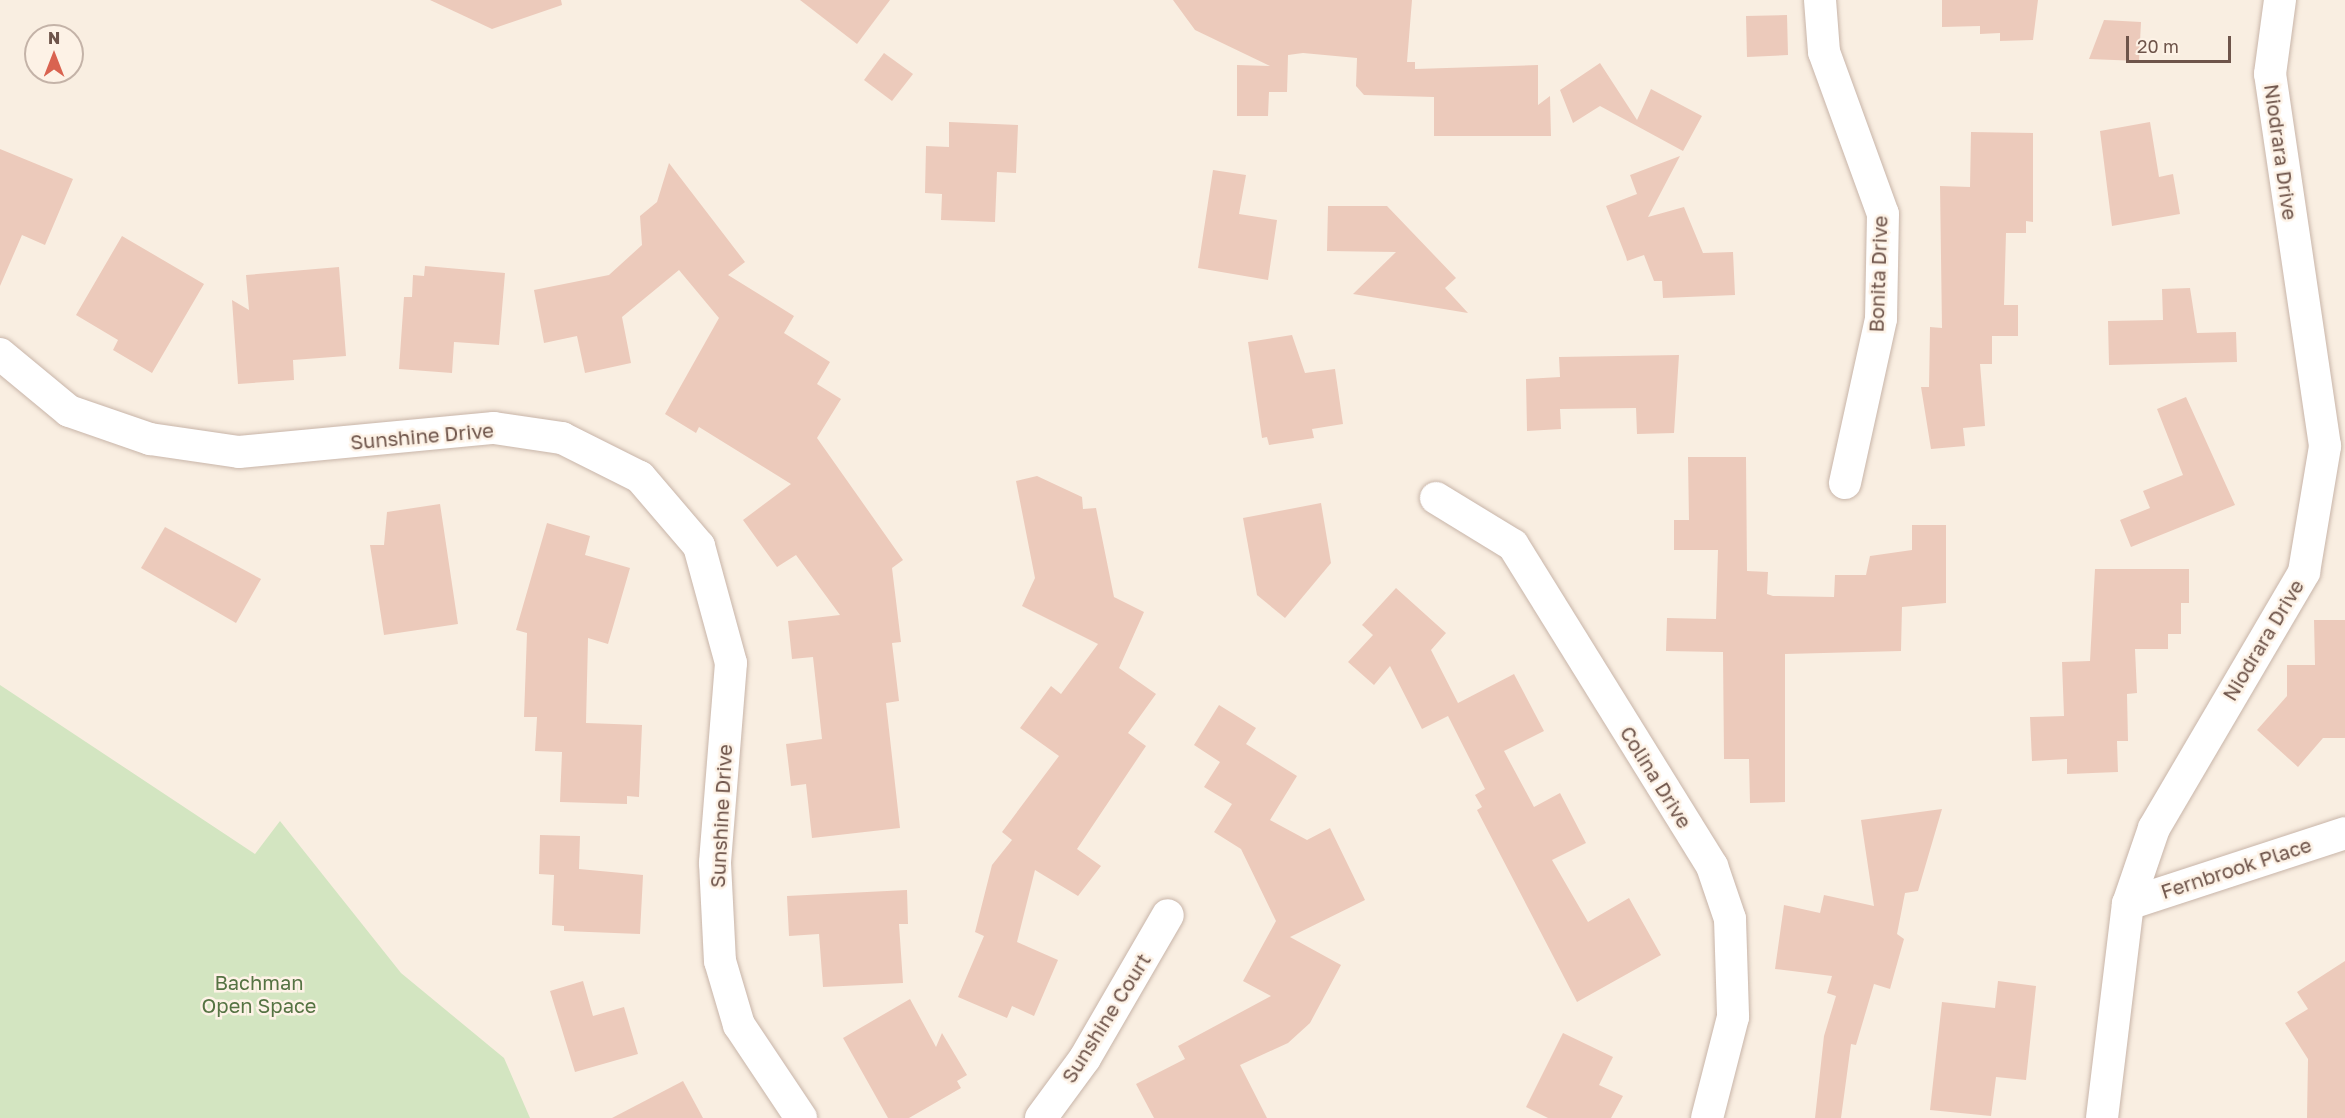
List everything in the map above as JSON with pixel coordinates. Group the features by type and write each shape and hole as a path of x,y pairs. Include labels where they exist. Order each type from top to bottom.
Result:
{"street":[{"name":"Bonita Drive","path":"1820,0 1824,52 1883,214 1881,319 1845,483"},
{"name":"Niodrara Drive","path":"2102,1118 2128,904 2154,828 2304,572 2325,446 2270,74 2280,0"},
{"name":"Sunshine Drive","path":"0,354 69,411 150,439 239,452 494,428 562,438 640,477 699,546 731,663 715,863 720,961 739,1025 801,1118"},
{"name":"Colina Drive","path":"1436,498 1513,545 1712,866 1730,919 1733,1017 1707,1118"},
{"name":"Fernbrook Place","path":"2128,904 2345,833"},
{"name":"Sunshine Court","path":"1041,1118 1085,1058 1168,915"}],"green space":[{"name":"Bachman Open Space","path":"0,685 255,854 280,821 401,973 504,1058 530,1118 0,1118"}],"building":[{"path":"430,0 561,0 562,5 492,29"},
{"path":"800,0 890,0 857,44"},
{"path":"1173,0 1412,0 1407,62 1415,62 1415,69 1538,65 1538,105 1550,96 1551,136 1434,136 1434,97 1364,95 1356,86 1357,58 1303,53 1288,55 1287,92 1269,92 1268,116 1237,116 1237,65 1270,66 1195,30"},
{"path":"1942,0 2038,0 2033,40 2000,41 2000,33 1980,34 1980,26 1942,27"},
{"path":"1787,15 1788,55 1747,57 1746,16"},
{"path":"2104,20 2141,22 2139,61 2089,59"},
{"path":"884,53 913,74 892,101 864,80"},
{"path":"1600,63 1637,120 1651,89 1702,116 1683,151 1600,106 1573,123 1560,90"},
{"path":"949,122 1018,125 1016,173 997,172 995,222 941,220 942,194 925,193 926,146 949,147"},
{"path":"2150,122 2159,177 2173,174 2180,214 2112,226 2100,131"},
{"path":"1971,132 2033,133 2033,222 2026,221 2026,233 2006,233 2004,305 2018,305 2018,336 1992,336 1992,364 1980,364 1985,426 1963,428 1965,446 1931,449 1921,387 1929,387 1930,327 1942,328 1940,186 1970,187"},
{"path":"0,149 73,179 45,245 22,235 0,286"},
{"path":"1680,156 1648,217 1684,207 1703,253 1733,252 1735,295 1663,298 1662,281 1654,281 1644,255 1627,261 1606,206 1637,194 1630,175"},
{"path":"669,163 745,262 728,275 794,316 784,333 830,362 817,384 841,399 817,438 903,560 892,568 901,642 892,643 899,701 886,703 900,828 812,838 806,784 791,786 786,744 822,739 813,657 792,659 788,621 840,615 796,555 777,567 743,520 791,484 699,427 696,433 665,414 719,318 679,270 622,317 631,363 585,373 577,336 544,343 534,290 609,275 642,245 640,216 657,202"},
{"path":"1213,170 1246,175 1239,214 1277,220 1268,280 1198,268"},
{"path":"1328,206 1387,206 1456,278 1445,288 1468,313 1353,294 1396,252 1327,251"},
{"path":"122,236 204,284 152,373 113,350 118,340 76,315"},
{"path":"425,266 505,273 499,345 454,342 452,373 399,369 404,297 412,297 413,275 424,276"},
{"path":"339,267 346,356 293,360 294,380 238,384 232,300 249,310 246,275"},
{"path":"2190,288 2197,333 2236,332 2237,362 2109,365 2108,321 2163,320 2162,289"},
{"path":"1292,335 1305,373 1335,369 1343,424 1312,429 1314,438 1269,445 1267,437 1262,438 1248,342"},
{"path":"1679,355 1674,433 1637,434 1636,408 1560,409 1561,429 1527,431 1526,379 1560,377 1559,357"},
{"path":"2186,397 2235,505 2131,547 2120,520 2150,508 2143,491 2183,475 2157,409"},
{"path":"1688,457 1746,457 1747,571 1768,572 1767,594 1773,596 1834,597 1835,575 1866,575 1870,556 1912,550 1912,525 1946,525 1946,603 1902,607 1901,651 1785,654 1785,802 1750,803 1749,759 1724,759 1723,652 1666,651 1667,618 1716,619 1718,550 1674,550 1674,520 1689,520"},
{"path":"1037,476 1082,497 1083,509 1096,508 1114,597 1144,612 1119,668 1156,694 1128,733 1146,746 1077,849 1101,866 1078,896 1035,870 1017,942 1058,960 1034,1016 1012,1006 1007,1018 958,997 984,936 975,932 992,865 1012,840 1002,832 1059,756 1020,728 1051,686 1061,694 1098,644 1022,606 1035,578 1016,481"},
{"path":"1321,503 1331,563 1285,618 1257,595 1243,518"},
{"path":"440,504 458,624 384,635 370,545 384,545 387,512"},
{"path":"547,523 590,536 585,555 630,568 608,644 588,638 586,723 642,725 639,797 627,796 627,804 560,802 562,752 535,751 537,717 524,717 527,633 516,630"},
{"path":"165,527 261,579 236,623 141,568"},
{"path":"2095,569 2189,569 2189,603 2181,603 2181,634 2168,634 2168,649 2135,649 2137,693 2127,694 2128,741 2117,741 2118,772 2067,774 2067,759 2032,761 2030,717 2064,716 2062,662 2090,661"},
{"path":"1396,588 1446,633 1431,650 1458,703 1514,674 1544,731 1504,751 1534,807 1560,793 1586,843 1552,860 1588,922 1629,898 1661,955 1577,1002 1477,810 1482,807 1475,795 1485,789 1448,716 1422,729 1390,666 1374,685 1348,662 1373,635 1362,625"},
{"path":"2314,620 2345,620 2345,738 2323,738 2298,767 2257,730 2287,696 2287,665 2315,665"},
{"path":"1219,705 1256,728 1246,744 1297,776 1270,820 1307,840 1330,828 1365,900 1290,937 1341,965 1310,1023 1288,1043 1240,1065 1267,1118 1154,1118 1136,1084 1185,1059 1178,1046 1271,996 1243,981 1276,921 1241,849 1214,832 1232,804 1204,787 1220,762 1194,745"},
{"path":"1942,809 1918,891 1905,893 1897,934 1904,939 1890,989 1874,984 1856,1045 1851,1044 1841,1118 1815,1118 1824,1036 1836,996 1827,993 1832,976 1775,969 1784,905 1820,913 1824,895 1874,906 1861,820"},
{"path":"540,835 580,836 579,869 643,875 640,934 564,931 564,926 552,925 554,875 539,874"},
{"path":"907,890 908,924 899,924 903,983 823,987 819,934 789,936 787,896"},
{"path":"2345,961 2345,1118 2307,1118 2308,1059 2285,1023 2308,1009 2297,992"},
{"path":"583,981 593,1016 624,1007 638,1054 575,1072 550,991"},
{"path":"1998,981 2036,986 2026,1080 1996,1077 1991,1116 1930,1110 1942,1002 1995,1008"},
{"path":"910,999 936,1047 942,1033 967,1075 957,1081 961,1088 909,1118 888,1118 843,1038"},
{"path":"1563,1033 1613,1057 1599,1085 1623,1096 1611,1118 1548,1118 1526,1107"},
{"path":"683,1081 703,1118 612,1118"}]}
